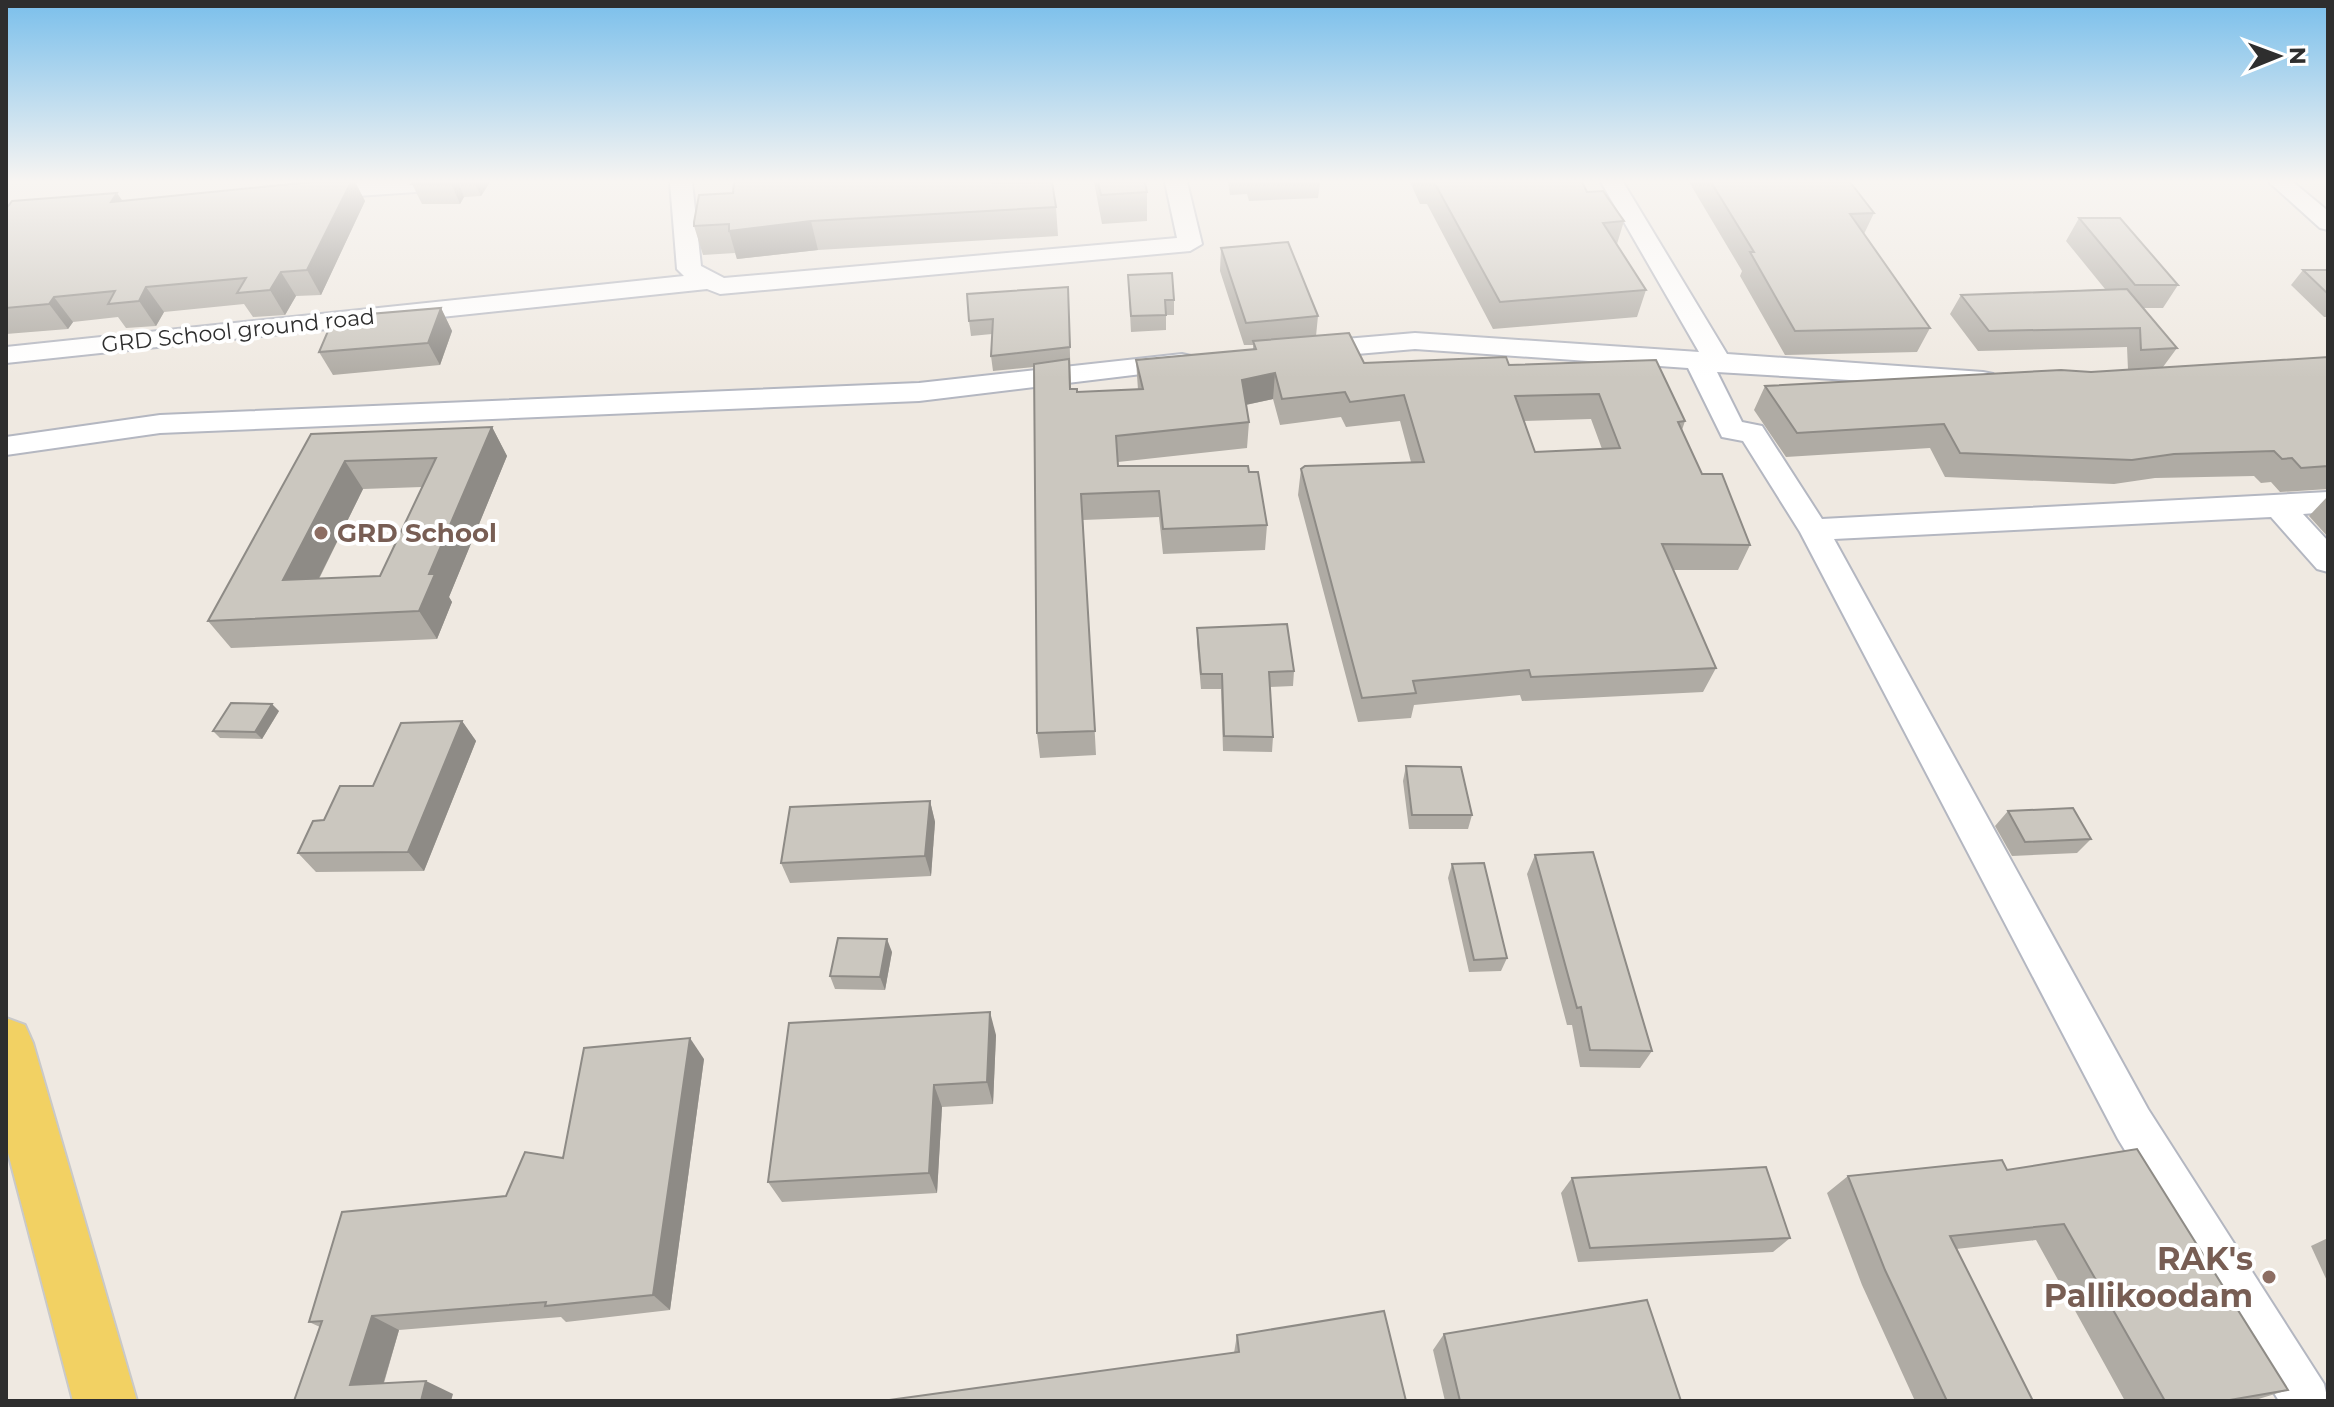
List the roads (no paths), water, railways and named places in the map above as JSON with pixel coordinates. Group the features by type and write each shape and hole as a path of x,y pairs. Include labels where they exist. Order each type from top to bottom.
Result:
{"main road":[{"path":"6,1043 105,1401"}],"street":[{"path":"687,248 689,269 709,281"},
{"name":"GRD School ground road","path":"6,355 239,327 510,304 709,281 720,286 1149,248"},
{"path":"1647,248 1709,363 1732,431 1752,432 1814,530 2133,1124 2307,1401"},
{"path":"1289,352 1415,341 2013,382"},
{"path":"6,446 160,424 919,392 1214,359"},
{"path":"1814,530 2328,502"},
{"path":"2279,506 2328,561"}],"place":[{"name":"GRD School","path":"321,533"},
{"name":"RAK's Pallikoodam","path":"2269,1277"}]}
